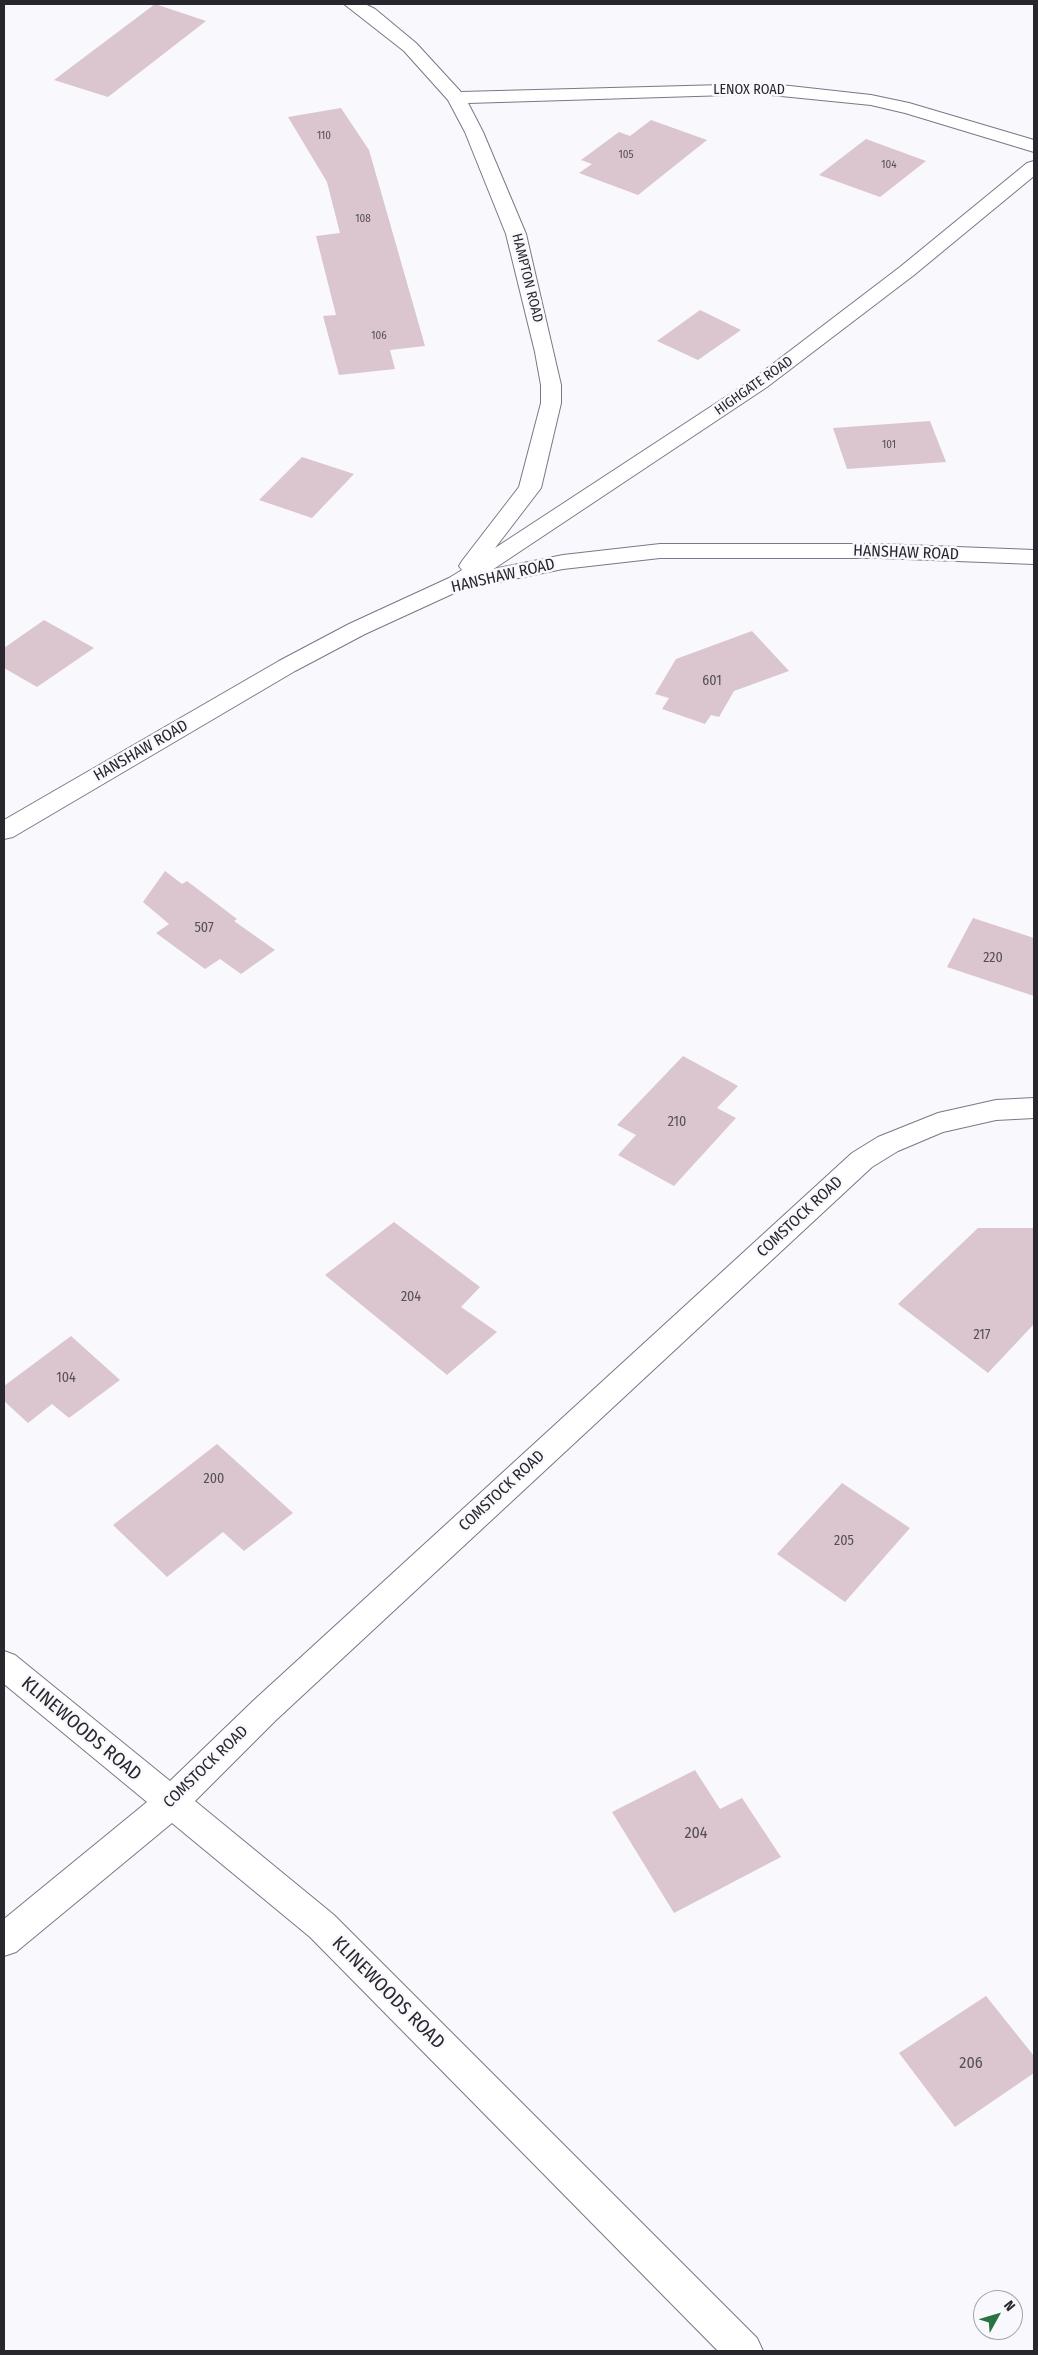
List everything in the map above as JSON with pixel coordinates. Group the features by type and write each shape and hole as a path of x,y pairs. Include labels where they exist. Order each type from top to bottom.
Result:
{"street":[{"name":"HAMPTON ROAD","path":"353,4 369,13 410,47 456,98 474,132 516,234 545,352 551,385 551,403 530,488 457,583"},
{"name":"LENOX ROAD","path":"456,98 742,89 790,91 871,100 910,108 1034,146"},
{"name":"HIGHGATE ROAD","path":"457,583 760,383 908,271 1034,167"},
{"name":"HANSHAW ROAD","path":"4,831 287,666 357,629 457,583 563,562 660,551 880,551 1034,557"},
{"name":"COMSTOCK ROAD","path":"4,1940 171,1803 264,1710 862,1160 888,1144 938,1123 996,1110 1034,1108"},
{"name":"KLINEWOODS ROAD","path":"4,1665 322,1926 744,2351"}],"building":[{"path":"155,4 206,21 108,97 54,80"},
{"path":"341,108 369,150 425,346 390,350 395,369 339,375 323,316 336,315 316,236 340,233 327,182 288,117"},
{"path":"651,120 707,140 638,195 579,173 592,164 581,160 619,132 630,136"},
{"path":"866,139 926,161 880,197 819,175"},
{"path":"700,310 741,330 698,360 657,341"},
{"path":"930,421 946,462 847,469 833,428"},
{"path":"302,457 354,474 312,518 259,500"},
{"path":"44,620 94,648 37,687 4,668 4,648"},
{"path":"752,631 789,671 734,691 719,717 711,715 705,724 662,709 669,698 655,694 676,659"},
{"path":"165,871 182,884 187,881 237,919 234,921 275,950 241,974 220,959 205,969 156,933 169,924 143,902"},
{"path":"973,918 1034,938 1034,996 947,967"},
{"path":"683,1056 738,1086 717,1108 736,1118 674,1186 618,1155 636,1135 617,1125"},
{"path":"394,1222 480,1287 461,1307 497,1332 447,1375 325,1275"},
{"path":"978,1228 1034,1228 1034,1324 988,1373 898,1304"},
{"path":"71,1336 120,1380 69,1418 52,1404 28,1423 4,1401 4,1386"},
{"path":"217,1444 293,1513 244,1551 223,1532 167,1577 113,1525"},
{"path":"842,1483 910,1528 845,1602 777,1554"},
{"path":"695,1770 720,1809 742,1798 781,1857 674,1913 612,1812"},
{"path":"986,1996 1034,2056 1034,2073 955,2127 899,2053"}]}
